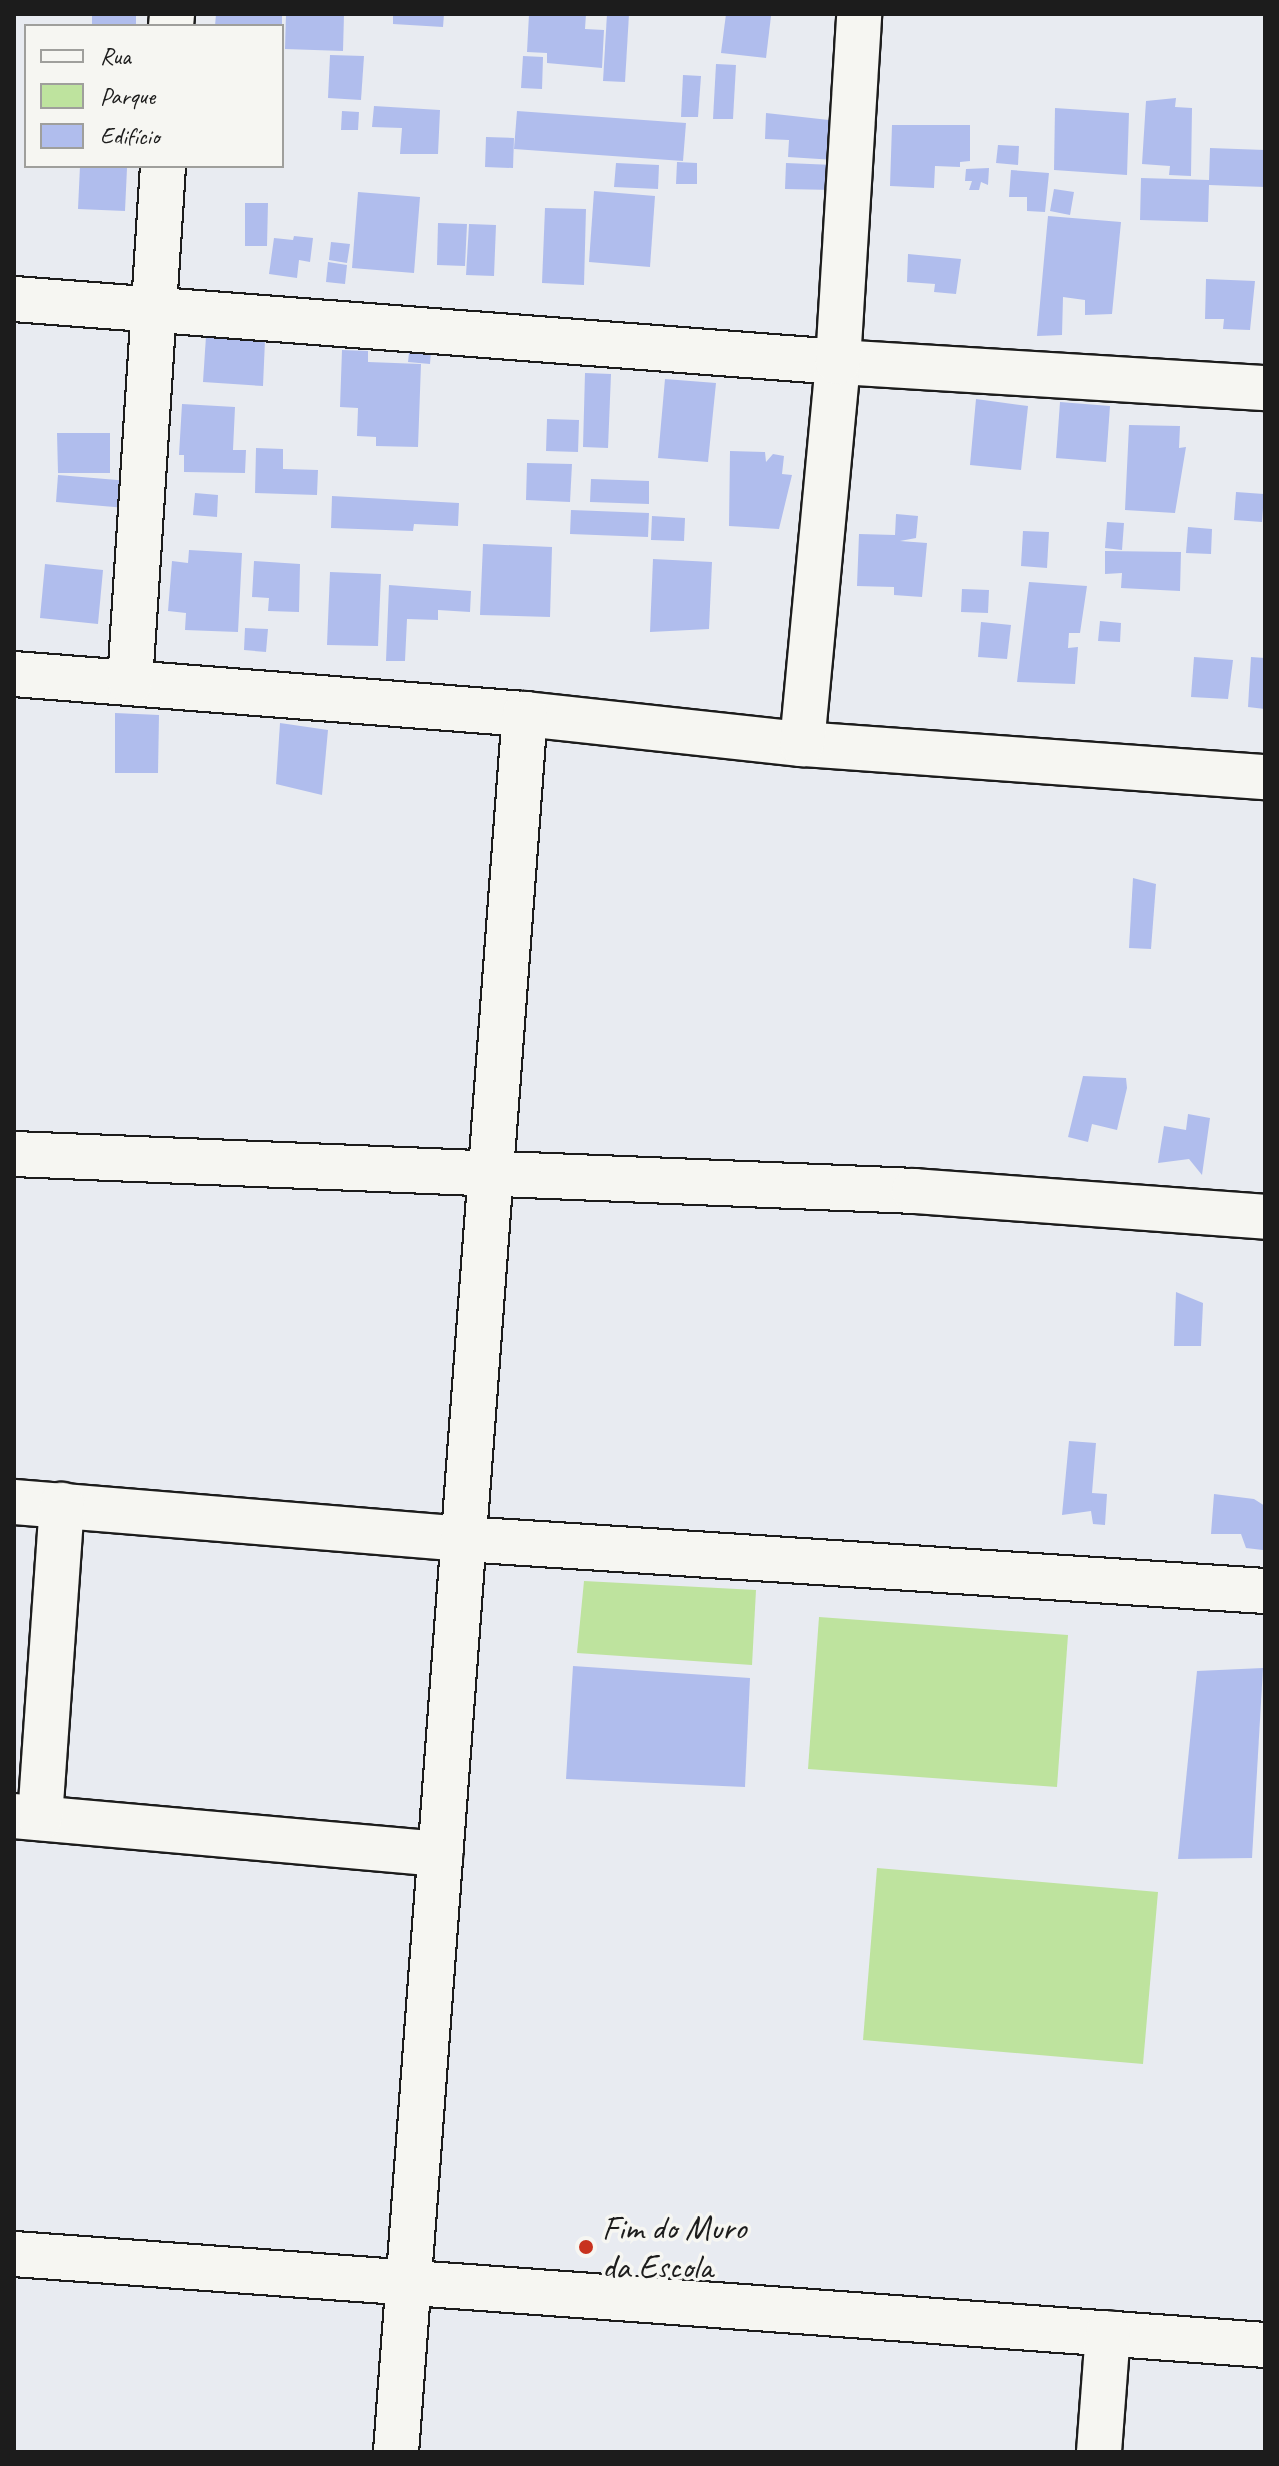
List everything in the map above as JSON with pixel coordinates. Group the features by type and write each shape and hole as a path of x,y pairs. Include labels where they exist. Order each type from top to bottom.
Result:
{"street":[{"path":"802,744 838,362 859,14"},
{"path":"130,682 163,168"},
{"path":"14,299 838,362 1265,388"},
{"path":"14,674 525,714 802,744 1265,777"},
{"path":"396,2452 525,714"},
{"path":"14,1154 490,1171 914,1191 1265,1217"},
{"path":"14,1502 463,1539 1265,1591"},
{"path":"62,1505 27,1817 440,1854"},
{"path":"14,2254 1265,2345"},
{"path":"1099,2452 1108,2333"}],"green space":[{"path":"584,1581 756,1590 752,1665 577,1653"},
{"path":"819,1617 1068,1635 1057,1787 808,1769"},
{"path":"877,1868 1158,1892 1143,2064 863,2040"}],"building":[{"path":"92,14 136,14 136,24 92,24"},
{"path":"216,14 282,14 282,24 215,24"},
{"path":"286,14 344,14 343,51 285,49"},
{"path":"393,14 444,14 443,27 393,24"},
{"path":"529,14 586,14 585,29 604,30 602,68 547,63 547,53 527,52"},
{"path":"607,14 629,14 625,82 603,81"},
{"path":"726,14 771,16 766,58 721,53"},
{"path":"330,55 364,56 361,100 328,98"},
{"path":"523,56 543,57 542,89 521,88"},
{"path":"716,64 736,65 733,119 713,119"},
{"path":"683,75 701,76 698,117 681,117"},
{"path":"1176,98 1175,107 1192,108 1191,176 1169,175 1170,166 1142,164 1146,101"},
{"path":"374,106 440,110 438,154 400,154 402,128 372,127"},
{"path":"1055,108 1129,113 1127,175 1054,170"},
{"path":"342,111 359,112 358,130 341,130"},
{"path":"517,111 686,123 683,161 514,149"},
{"path":"766,113 838,121 835,160 788,157 789,140 765,139"},
{"path":"892,125 970,125 970,161 960,162 960,167 935,166 934,188 890,186"},
{"path":"486,137 514,138 513,168 485,167"},
{"path":"998,145 1019,146 1018,165 996,163"},
{"path":"1210,148 1265,150 1265,187 1209,185 1208,222 1140,220 1141,178 1209,180"},
{"path":"677,162 697,163 697,184 676,184"},
{"path":"616,163 659,165 658,189 614,187"},
{"path":"786,163 834,165 834,190 785,189"},
{"path":"80,168 127,168 125,211 78,209"},
{"path":"989,168 988,185 981,182 979,190 969,190 972,181 965,181 966,169"},
{"path":"1011,170 1049,173 1045,212 1027,211 1027,197 1009,197"},
{"path":"1054,189 1074,192 1070,215 1050,211"},
{"path":"594,191 655,196 650,267 589,262"},
{"path":"358,192 420,197 414,273 352,268"},
{"path":"245,203 268,203 267,246 245,246"},
{"path":"545,208 586,209 584,285 542,283"},
{"path":"1048,216 1121,222 1112,314 1085,315 1085,300 1063,297 1062,335 1037,336"},
{"path":"438,223 467,224 465,266 437,265"},
{"path":"469,224 496,225 494,276 466,275"},
{"path":"294,236 313,238 310,262 299,260 297,278 269,274 274,238 293,240"},
{"path":"331,242 350,244 347,263 329,260"},
{"path":"908,254 961,259 956,294 934,292 935,284 907,282"},
{"path":"328,262 347,265 345,284 326,282"},
{"path":"1206,279 1255,281 1250,330 1223,329 1224,319 1205,319"},
{"path":"206,336 265,340 263,386 203,382"},
{"path":"411,336 432,338 430,364 408,362"},
{"path":"342,350 368,351 368,362 421,364 418,447 376,446 376,437 357,436 358,408 340,407"},
{"path":"585,373 611,374 608,448 583,447"},
{"path":"665,379 716,383 708,462 658,458"},
{"path":"976,399 1028,406 1021,470 970,465"},
{"path":"1060,402 1110,406 1106,462 1056,458"},
{"path":"182,404 235,407 233,450 246,450 245,473 184,472 184,455 179,455"},
{"path":"547,419 579,420 578,452 546,451"},
{"path":"1129,425 1180,426 1179,448 1186,447 1175,513 1125,510"},
{"path":"57,433 110,433 110,473 58,473"},
{"path":"256,448 283,449 283,469 318,470 317,495 255,493"},
{"path":"730,451 765,452 766,462 773,454 784,456 782,474 792,475 779,529 729,526"},
{"path":"527,463 572,464 570,502 526,500"},
{"path":"58,475 129,481 126,508 56,502"},
{"path":"591,479 649,481 649,504 590,502"},
{"path":"1236,492 1264,494 1262,522 1234,520"},
{"path":"195,493 218,495 217,517 193,515"},
{"path":"332,496 459,503 458,526 414,524 413,531 331,528"},
{"path":"571,510 649,513 648,537 570,534"},
{"path":"896,514 918,516 916,538 900,541 927,543 922,597 894,595 894,587 857,586 859,534 895,535"},
{"path":"652,516 685,518 684,541 651,540"},
{"path":"1107,522 1124,523 1122,550 1105,548"},
{"path":"1188,527 1212,529 1211,554 1186,553"},
{"path":"1023,531 1049,532 1047,568 1021,566"},
{"path":"483,544 552,547 550,617 480,615"},
{"path":"189,550 242,553 238,632 185,630 186,613 168,611 172,561 188,563"},
{"path":"1105,551 1181,552 1180,591 1121,588 1122,573 1105,574"},
{"path":"653,559 712,562 709,629 650,632"},
{"path":"254,561 300,564 299,612 268,611 269,598 252,597"},
{"path":"45,564 103,570 98,624 40,618"},
{"path":"330,572 381,574 378,646 327,645"},
{"path":"1029,582 1087,586 1080,633 1069,633 1068,648 1078,647 1075,684 1017,682"},
{"path":"389,585 471,591 470,612 438,610 438,620 407,619 405,661 386,661"},
{"path":"962,589 989,590 988,613 961,612"},
{"path":"1100,621 1121,623 1120,642 1098,641"},
{"path":"981,622 1011,625 1007,659 978,657"},
{"path":"245,628 268,629 266,652 244,650"},
{"path":"1194,657 1233,660 1228,699 1191,697"},
{"path":"1251,657 1265,658 1265,709 1248,707"},
{"path":"115,713 159,715 158,773 115,773"},
{"path":"280,723 328,730 322,795 276,784"},
{"path":"1133,878 1156,884 1151,949 1129,948"},
{"path":"1083,1076 1126,1078 1127,1088 1117,1130 1092,1124 1088,1142 1068,1137"},
{"path":"1188,1114 1210,1118 1202,1175 1189,1159 1158,1163 1164,1126 1186,1130"},
{"path":"1176,1292 1203,1303 1201,1346 1174,1346"},
{"path":"1069,1441 1096,1443 1092,1493 1107,1494 1105,1525 1093,1524 1091,1511 1062,1515"},
{"path":"1214,1494 1254,1499 1265,1506 1263,1550 1246,1548 1241,1534 1211,1534"},
{"path":"573,1666 750,1678 745,1787 566,1779"},
{"path":"1263,1668 1252,1858 1178,1859 1197,1671"}],"place":[{"name":"Fim do Muro da Escola","path":"586,2247"}]}
